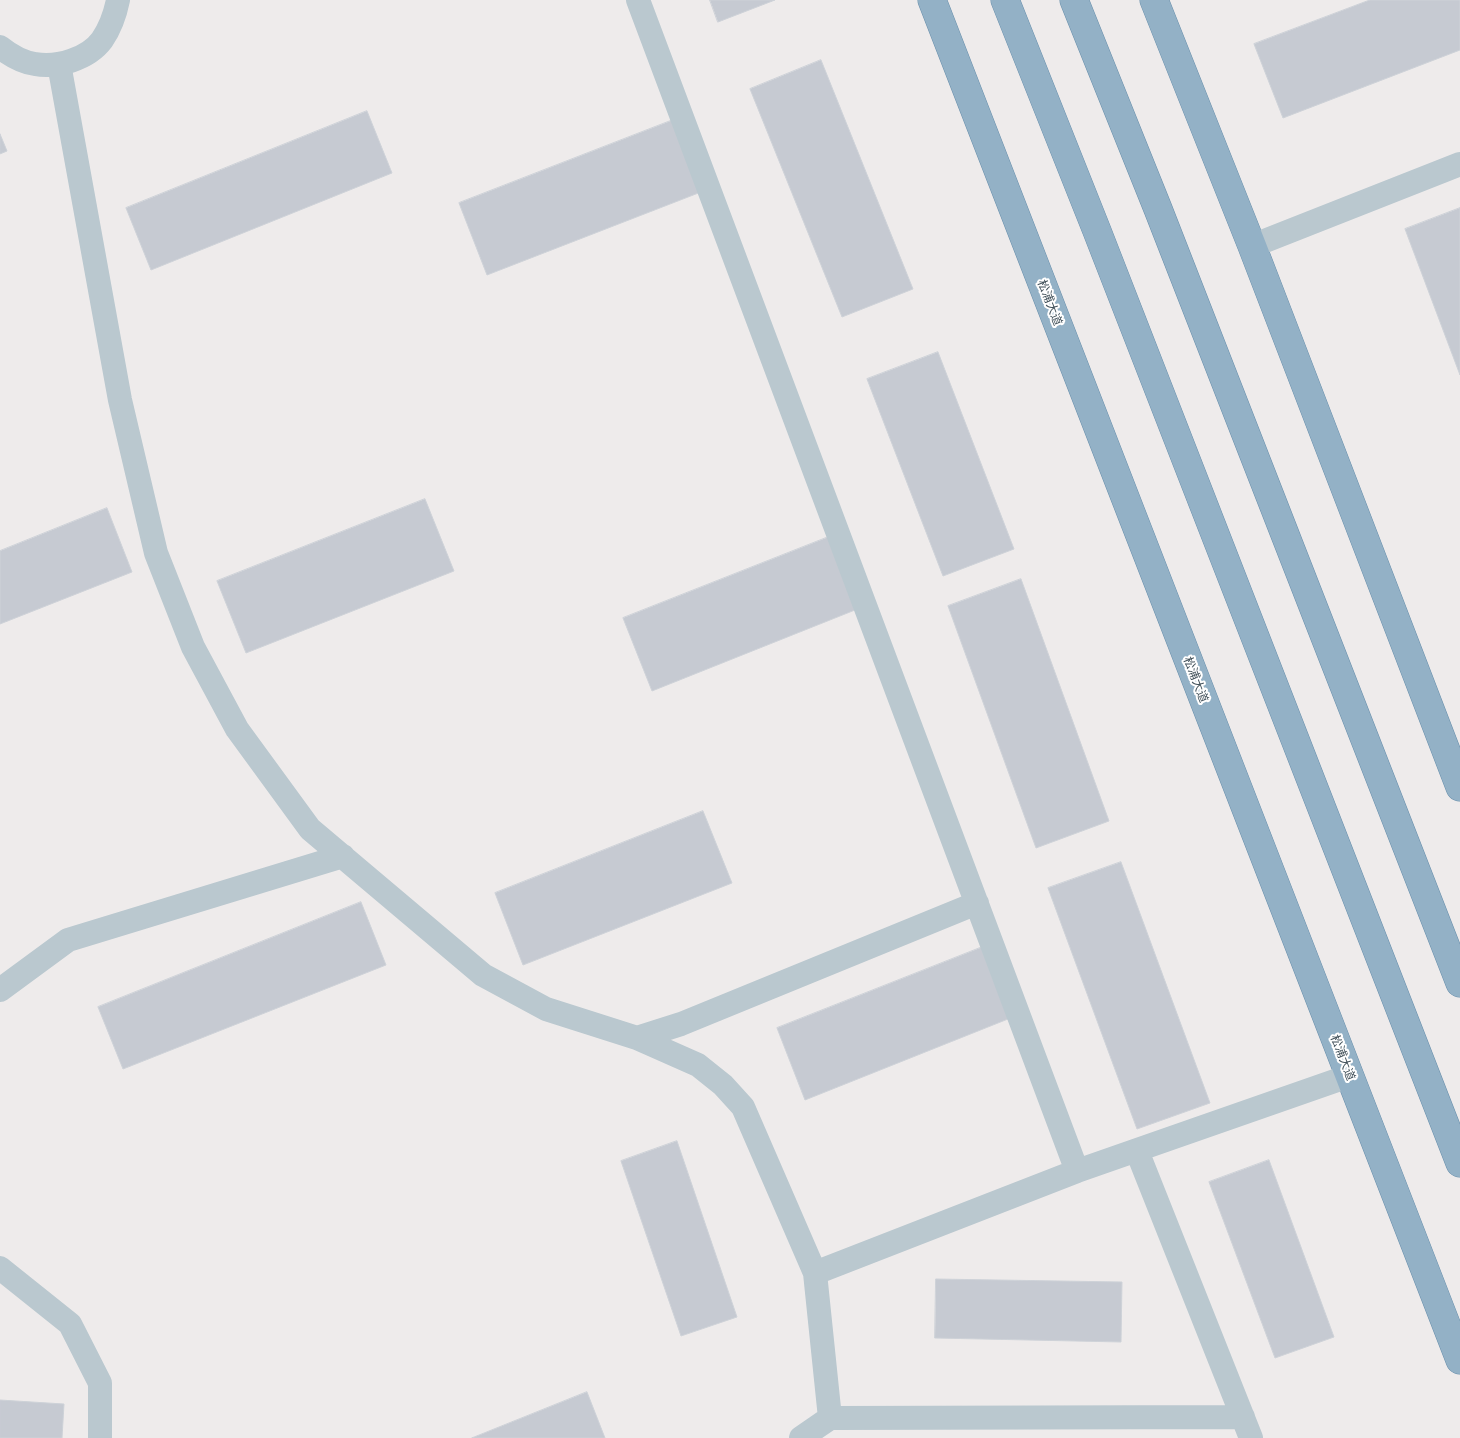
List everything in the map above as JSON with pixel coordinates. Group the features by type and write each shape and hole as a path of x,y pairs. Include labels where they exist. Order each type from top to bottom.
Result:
{"highway":[{"name":"松浦大道","path":"932,0 1460,1360"},
{"path":"1005,0 1097,231 1460,1163"},
{"path":"1074,0 1158,209 1460,983"},
{"path":"1154,0 1252,246 1460,787"}],"street":[{"path":"0,47 13,56 35,64 59,64 82,56 101,42 113,21 118,0"},
{"path":"638,0 1077,1171"},
{"path":"59,64 120,400 156,553 193,647 237,729 310,829 483,976 546,1009 637,1038 698,1065 723,1085 742,1106 815,1273 830,1418"},
{"path":"1252,246 1460,164"},
{"path":"0,990 68,940 343,856"},
{"path":"637,1038 681,1024 977,903"},
{"path":"815,1273 1077,1171 1349,1076"},
{"path":"801,1438 830,1418 1247,1428 1137,1151"},
{"path":"0,1268 70,1324 100,1383 100,1438"}],"building":[{"path":"710,0 775,0 718,22"},
{"path":"1370,0 1460,0 1460,50 1283,118 1254,44"},
{"path":"821,60 913,289 842,317 750,89"},
{"path":"367,111 392,173 151,270 126,208"},
{"path":"673,120 701,192 487,275 459,203"},
{"path":"0,134 7,151 0,154"},
{"path":"1460,208 1460,375 1405,229"},
{"path":"938,352 1014,549 943,576 867,379"},
{"path":"425,499 454,571 246,653 217,581"},
{"path":"107,508 132,572 0,624 0,551"},
{"path":"831,536 860,608 652,691 623,618"},
{"path":"1021,579 1109,821 1036,848 948,606"},
{"path":"703,811 732,883 523,965 495,893"},
{"path":"1121,862 1210,1103 1137,1129 1048,888"},
{"path":"361,902 386,965 123,1069 98,1007"},
{"path":"985,946 1013,1017 805,1100 777,1028"},
{"path":"677,1141 737,1317 681,1336 621,1161"},
{"path":"1269,1160 1334,1337 1275,1358 1209,1182"},
{"path":"936,1279 1122,1282 1121,1342 935,1338"},
{"path":"587,1392 605,1438 472,1438"},
{"path":"0,1400 64,1404 62,1438 0,1438"}]}
